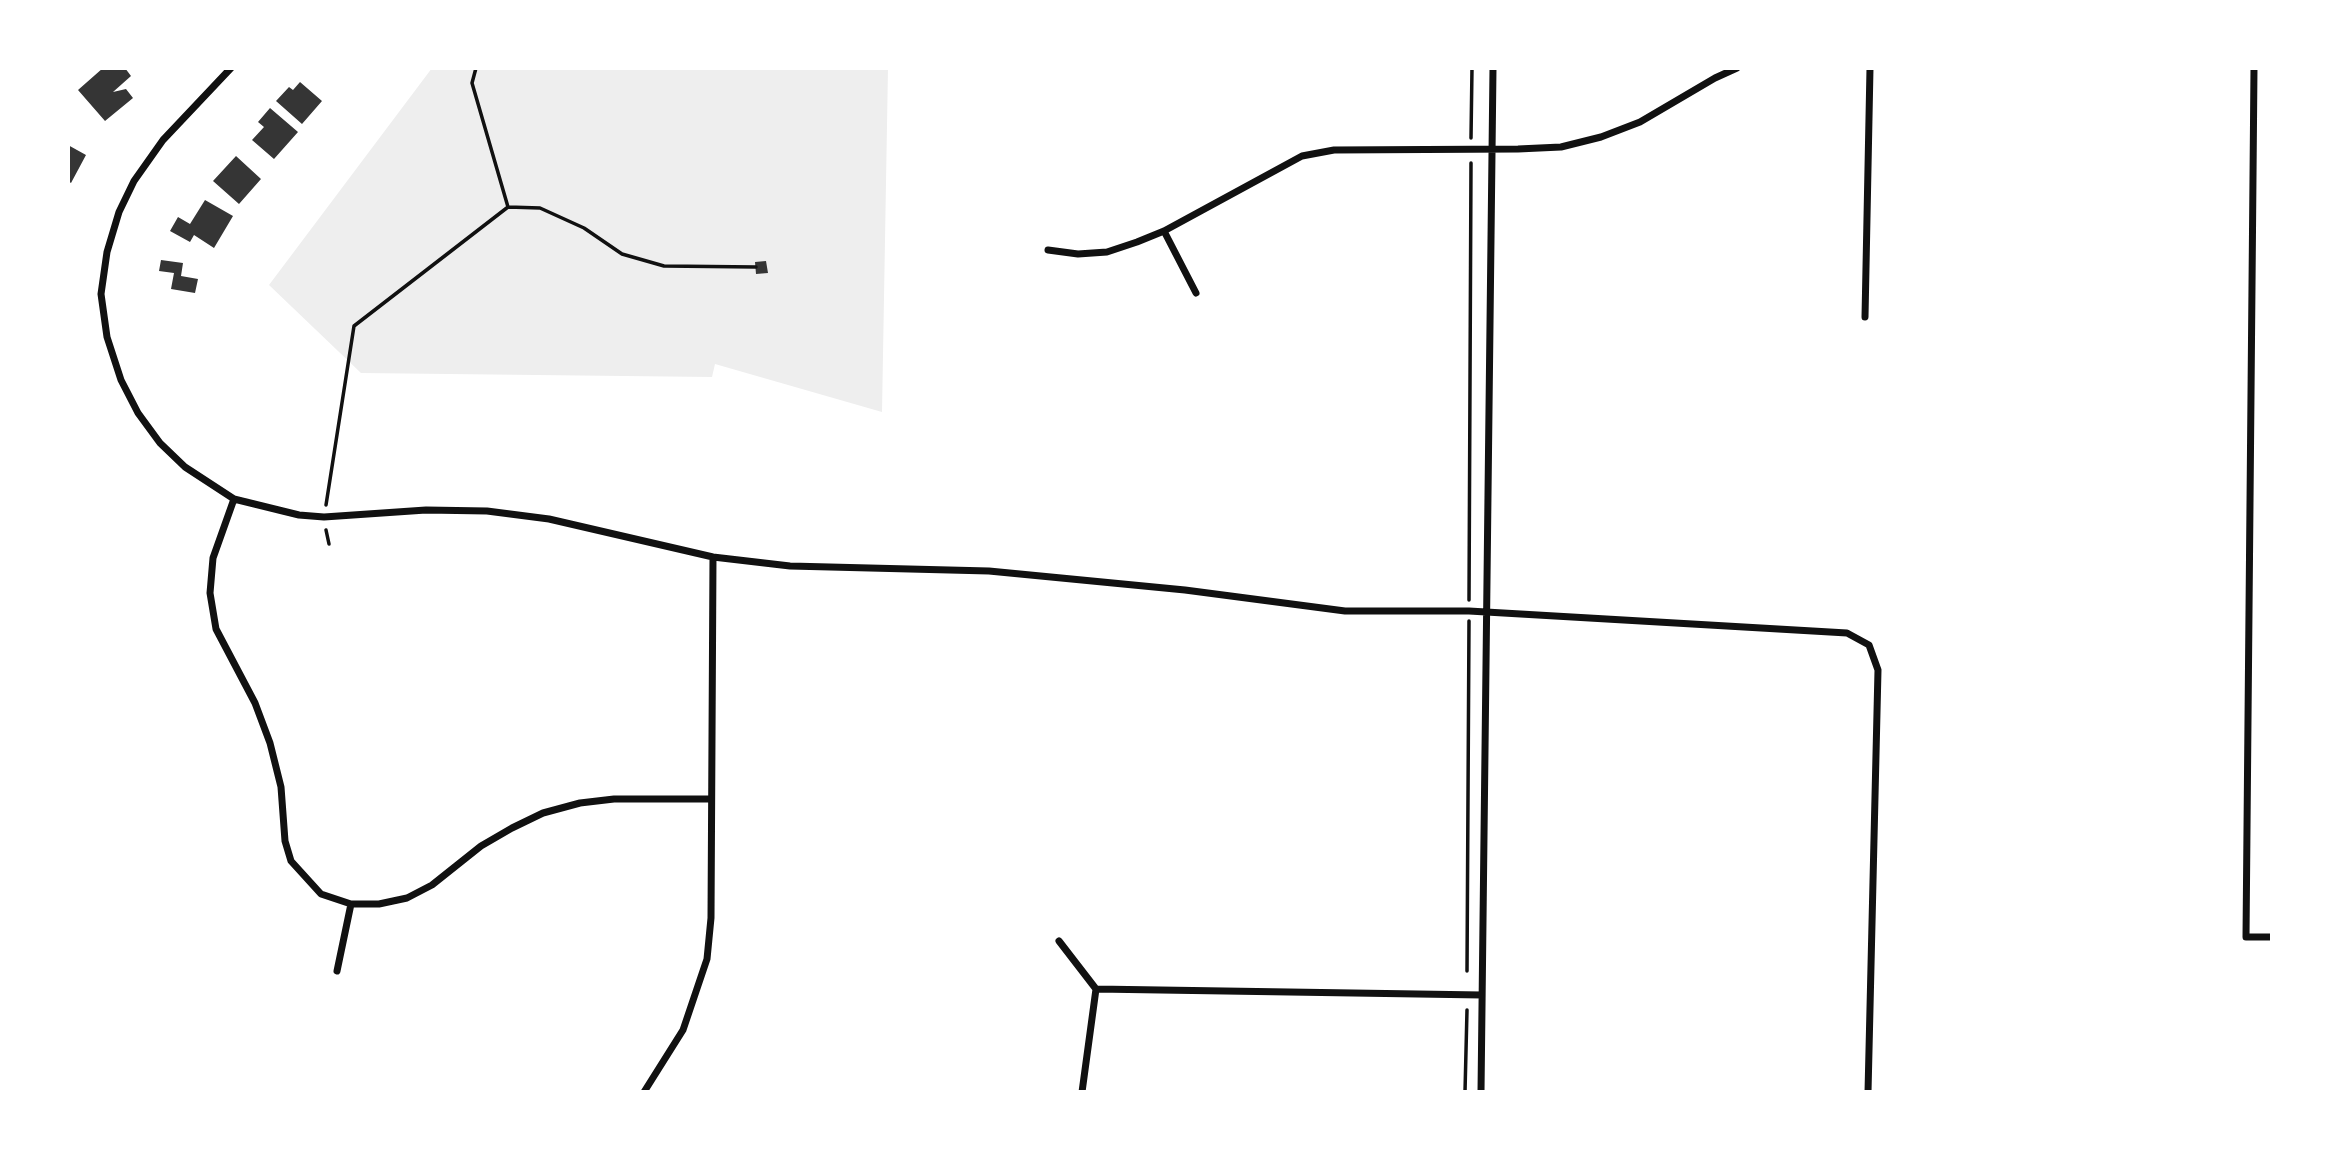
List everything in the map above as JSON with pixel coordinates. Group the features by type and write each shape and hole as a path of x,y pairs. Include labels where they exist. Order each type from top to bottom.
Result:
{"street":[{"path":"230,68 163,140 134,181 119,212 107,252 101,294 110,348 121,380 138,413 160,443 185,467 234,499 299,515 324,517 426,510 487,511 549,519 713,557 790,566 989,571 1185,590 1345,611 1469,611 1847,633 1869,645 1878,670 1868,1092"},
{"path":"1481,1092 1493,68"},
{"path":"1048,250 1078,254 1107,252 1164,231 1302,156 1334,150 1561,147 1601,137 1640,122 1737,68"},
{"path":"1865,317 1870,68"},
{"path":"2254,68 2246,937 2272,937"},
{"path":"1164,231 1196,293"},
{"path":"234,499 213,558 210,593 216,629 254,703 270,743 281,786 285,841 291,861 321,894 351,904 379,904 415,894 432,886 481,846 543,813 580,803 614,799 711,799"},
{"path":"644,1092 683,1030 707,959 712,918 713,557"},
{"path":"337,971 351,904"},
{"path":"1059,941 1096,989 1082,1092"},
{"path":"1096,989 1482,995"}],"path":[{"path":"476,68 472,83 508,207"},
{"path":"1465,1092 1472,68"},
{"path":"329,544 324,517 354,326 508,207 540,208 584,228 622,254 664,266 755,267"}],"shaded area":[{"path":"432,68 888,68 882,412 715,364 712,377 361,373 269,285"}],"building":[{"path":"103,68 125,68 131,76 113,92 126,89 133,98 105,121 78,90"},
{"path":"300,82 322,101 302,124 276,101 289,87 293,90"},
{"path":"270,108 298,132 274,159 252,140 264,127 258,122"},
{"path":"68,145 86,155 71,183 68,181"},
{"path":"236,156 261,179 239,204 213,181"},
{"path":"205,200 233,216 214,248 194,235 190,242 170,231 178,217 190,224"},
{"path":"161,260 183,263 181,276 198,279 195,293 171,289 174,273 159,271"},
{"path":"766,261 768,273 756,274 755,262"}]}
